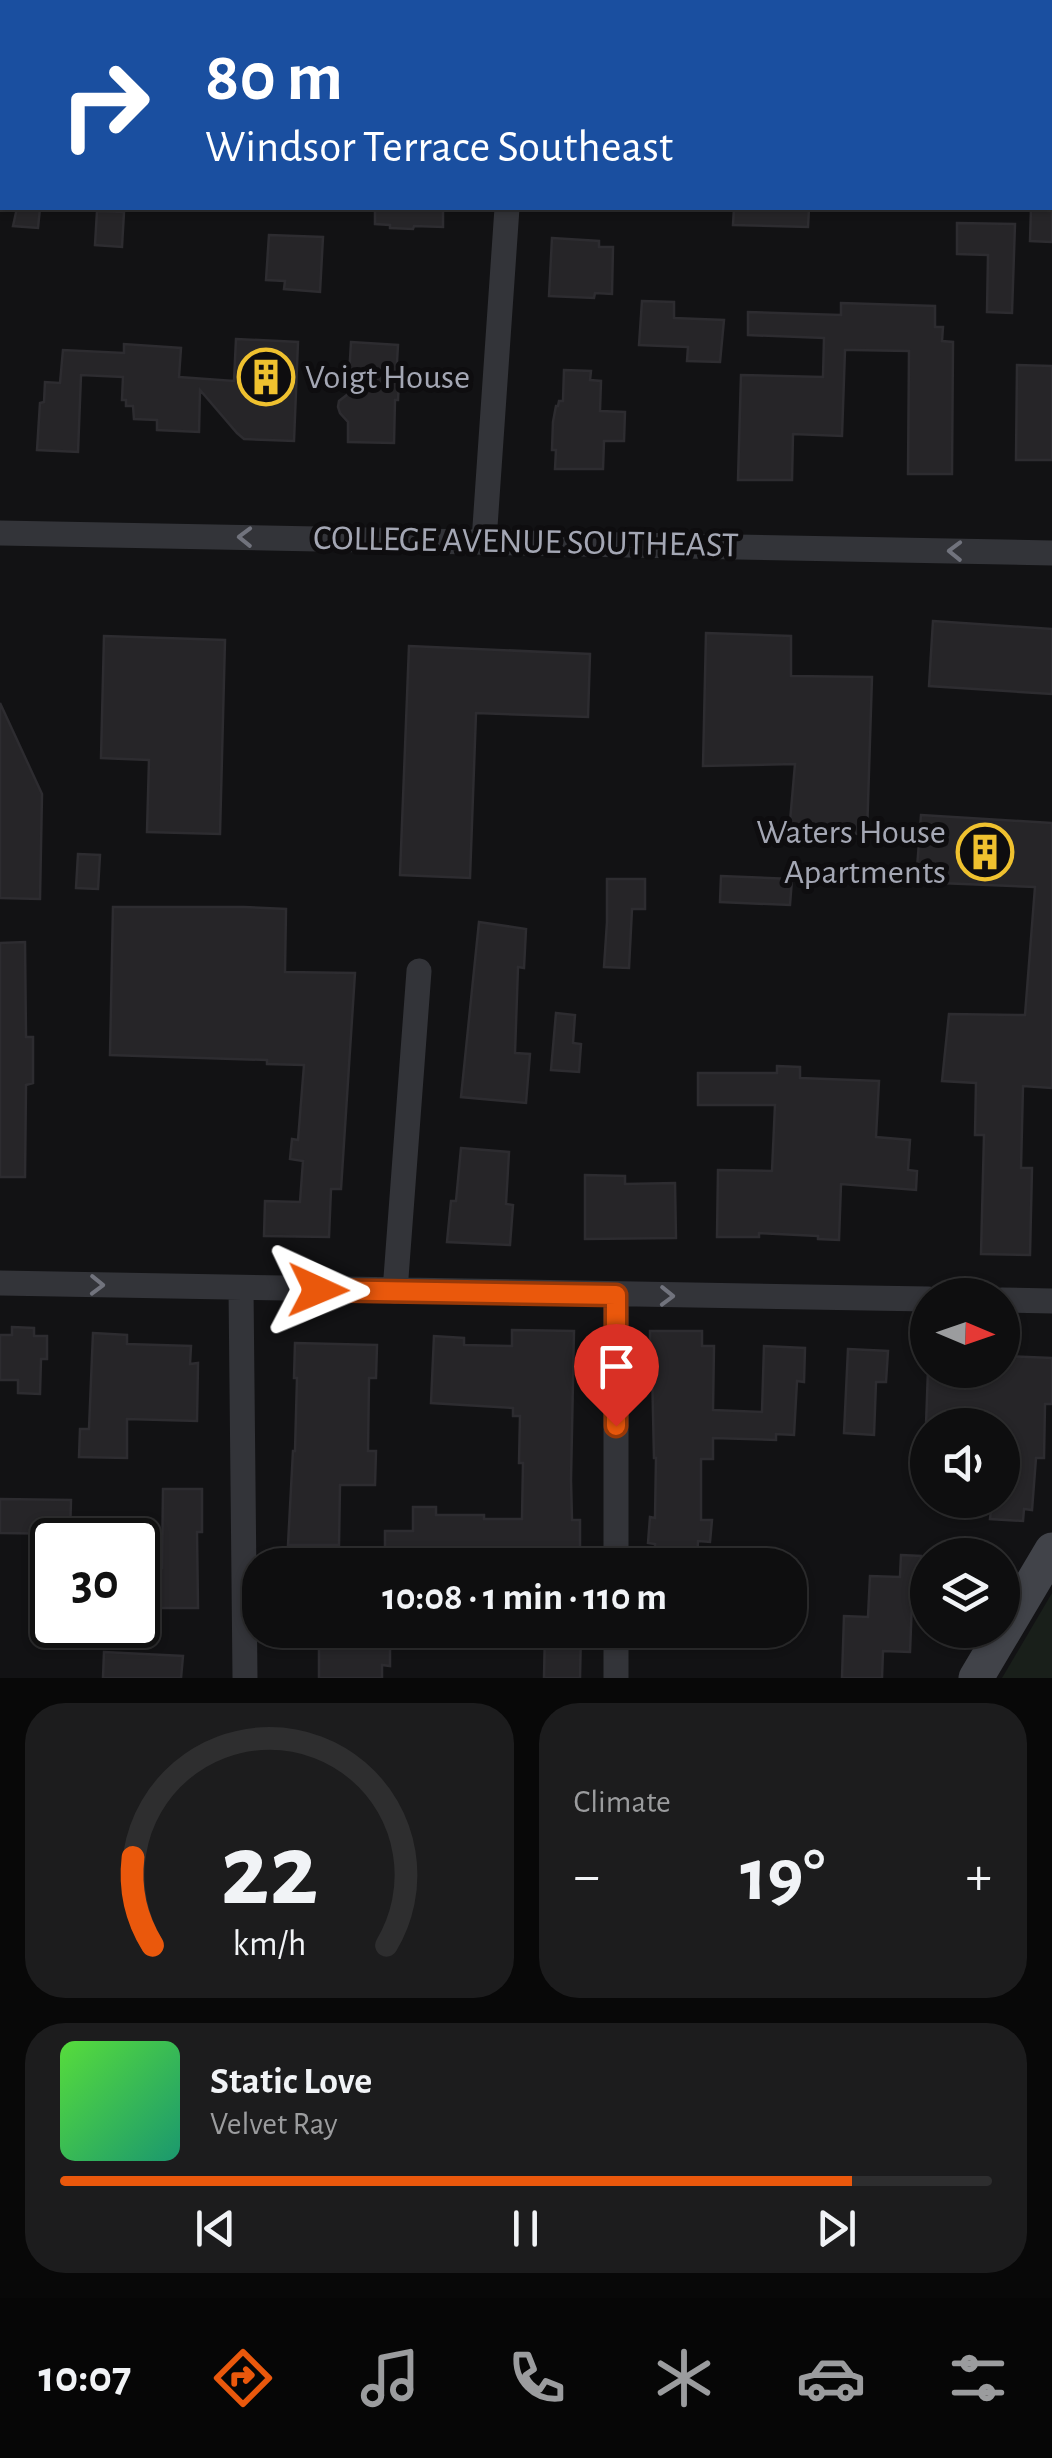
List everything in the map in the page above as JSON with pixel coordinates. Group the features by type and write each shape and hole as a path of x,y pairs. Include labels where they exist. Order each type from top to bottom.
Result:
{"main road":[{"path":"976,1678 1052,1550"}],"street":[{"path":"484,541 506,210"},
{"name":"COLLEGE AVENUE SOUTHEAST","path":"0,532 1052,552"},
{"path":"395,1291 419,972"},
{"path":"0,1283 910,1299"},
{"path":"241,1288 245,1678"},
{"path":"616,1295 616,1548"},
{"path":"1020,1300 1052,1301"},
{"path":"616,1648 616,1678"}],"shaded area":[{"path":"1052,1593 1052,1678 1002,1678"}],"building":[{"path":"17,210 40,210 38,228 13,226"},
{"path":"375,210 443,210 443,227 390,228 375,224"},
{"path":"734,210 809,210 808,227 733,225"},
{"path":"1031,210 1052,210 1052,242 1030,241"},
{"path":"97,211 124,212 122,247 95,245"},
{"path":"957,223 1015,224 1012,313 987,312 988,255 957,254"},
{"path":"269,235 323,237 320,292 284,289 285,281 266,280"},
{"path":"552,238 599,241 599,247 613,247 612,294 595,293 594,298 549,296"},
{"path":"642,301 674,302 674,318 724,320 720,362 687,361 688,347 639,345"},
{"path":"841,303 935,306 935,327 943,327 942,341 953,342 952,474 908,474 909,351 845,350 842,436 793,434 792,480 738,480 741,375 823,377 824,338 748,335 748,312 841,315"},
{"path":"236,339 298,342 294,441 244,439 200,390 199,432 157,430 157,420 134,419 133,406 126,406 126,400 122,400 123,377 81,375 78,452 37,450 45,382 60,383 63,350 124,353 124,344 181,348 179,377 234,381"},
{"path":"351,342 398,345 394,443 348,442 348,422 338,407 348,394"},
{"path":"1017,365 1052,366 1052,460 1016,460"},
{"path":"564,370 591,371 590,380 601,381 600,411 625,412 624,441 604,441 603,469 555,469 553,422 556,406 563,401"},
{"path":"933,621 1052,629 1052,694 929,686"},
{"path":"706,633 791,636 791,676 872,677 867,834 789,833 795,764 703,766"},
{"path":"104,636 225,640 220,834 147,832 149,760 101,758"},
{"path":"409,646 590,654 588,717 476,713 470,878 400,875"},
{"path":"0,703 42,794 40,899 0,898"},
{"name":"Waters House Apartments","path":"921,815 1052,823 1052,1088 1023,1086 1021,1168 1032,1168 1030,1255 981,1254 984,1135 975,1135 976,1083 942,1081 949,1014 1025,1015 1035,887 916,882"},
{"path":"78,854 100,855 98,889 76,888"},
{"path":"721,876 792,879 790,905 720,902"},
{"path":"607,879 645,879 645,909 632,909 629,968 604,967"},
{"path":"113,907 286,909 285,972 355,973 341,1189 331,1189 329,1237 264,1236 265,1201 300,1202 303,1161 290,1159 292,1139 298,1140 304,1065 267,1064 267,1060 110,1055"},
{"path":"479,922 526,929 524,968 518,967 515,1053 530,1054 526,1103 461,1097"},
{"path":"25,942 26,1037 33,1037 33,1083 26,1085 25,1177 0,1177 0,943"},
{"path":"556,1013 575,1015 573,1043 581,1044 579,1072 551,1070"},
{"path":"777,1066 800,1067 800,1078 879,1081 876,1137 910,1140 908,1170 917,1171 916,1190 841,1184 839,1240 759,1233 759,1237 717,1237 718,1170 772,1171 775,1105 698,1105 698,1073 777,1073"},
{"path":"461,1148 509,1152 506,1204 513,1205 510,1245 447,1242"},
{"path":"585,1175 625,1176 625,1184 675,1183 676,1238 585,1239"},
{"path":"12,1327 34,1328 34,1336 47,1336 47,1359 41,1359 40,1394 18,1393 18,1380 0,1380 0,1335 12,1335"},
{"path":"512,1330 574,1331 572,1520 580,1520 580,1548 385,1548 385,1531 413,1531 413,1507 436,1507 436,1515 522,1519 520,1416 513,1416 513,1408 431,1403 434,1336 464,1338 464,1345 512,1346"},
{"path":"650,1331 702,1331 702,1346 714,1346 713,1410 762,1412 764,1346 805,1348 804,1382 797,1381 794,1435 776,1434 776,1440 713,1438 713,1459 701,1459 701,1520 712,1520 710,1542 698,1541 698,1548 655,1548 655,1544 648,1543 650,1517 655,1518 656,1458"},
{"path":"93,1333 127,1335 127,1344 191,1346 190,1364 198,1363 197,1421 127,1419 127,1458 79,1457 80,1429 89,1429"},
{"path":"295,1343 377,1345 376,1378 369,1378 368,1451 376,1451 375,1485 340,1485 339,1545 288,1545 295,1451"},
{"path":"848,1349 888,1351 886,1382 876,1382 874,1435 844,1433"},
{"path":"1020,1357 1052,1358 1052,1404 1045,1404 1044,1458 1036,1458 1032,1510 1024,1509 1023,1521 990,1519 1020,1518 1020,1408 927,1408 927,1388 1020,1388"},
{"path":"163,1489 202,1489 202,1532 197,1532 198,1608 160,1608"},
{"path":"0,1499 71,1500 70,1518 30,1518 30,1533 0,1533"},
{"path":"901,1555 910,1555 910,1652 883,1651 882,1678 842,1678 844,1616 868,1617 870,1576 900,1577"},
{"path":"319,1648 390,1648 390,1666 382,1665 382,1678 319,1678"},
{"path":"545,1648 581,1648 580,1678 544,1678"},
{"path":"104,1652 183,1656 181,1678 103,1678"}],"place":[{"name":"Voigt House","path":"266,377"},
{"name":"Waters House Apartments","path":"985,852"}],"route":[{"path":"318,1290 616,1295 616,1426"}]}
